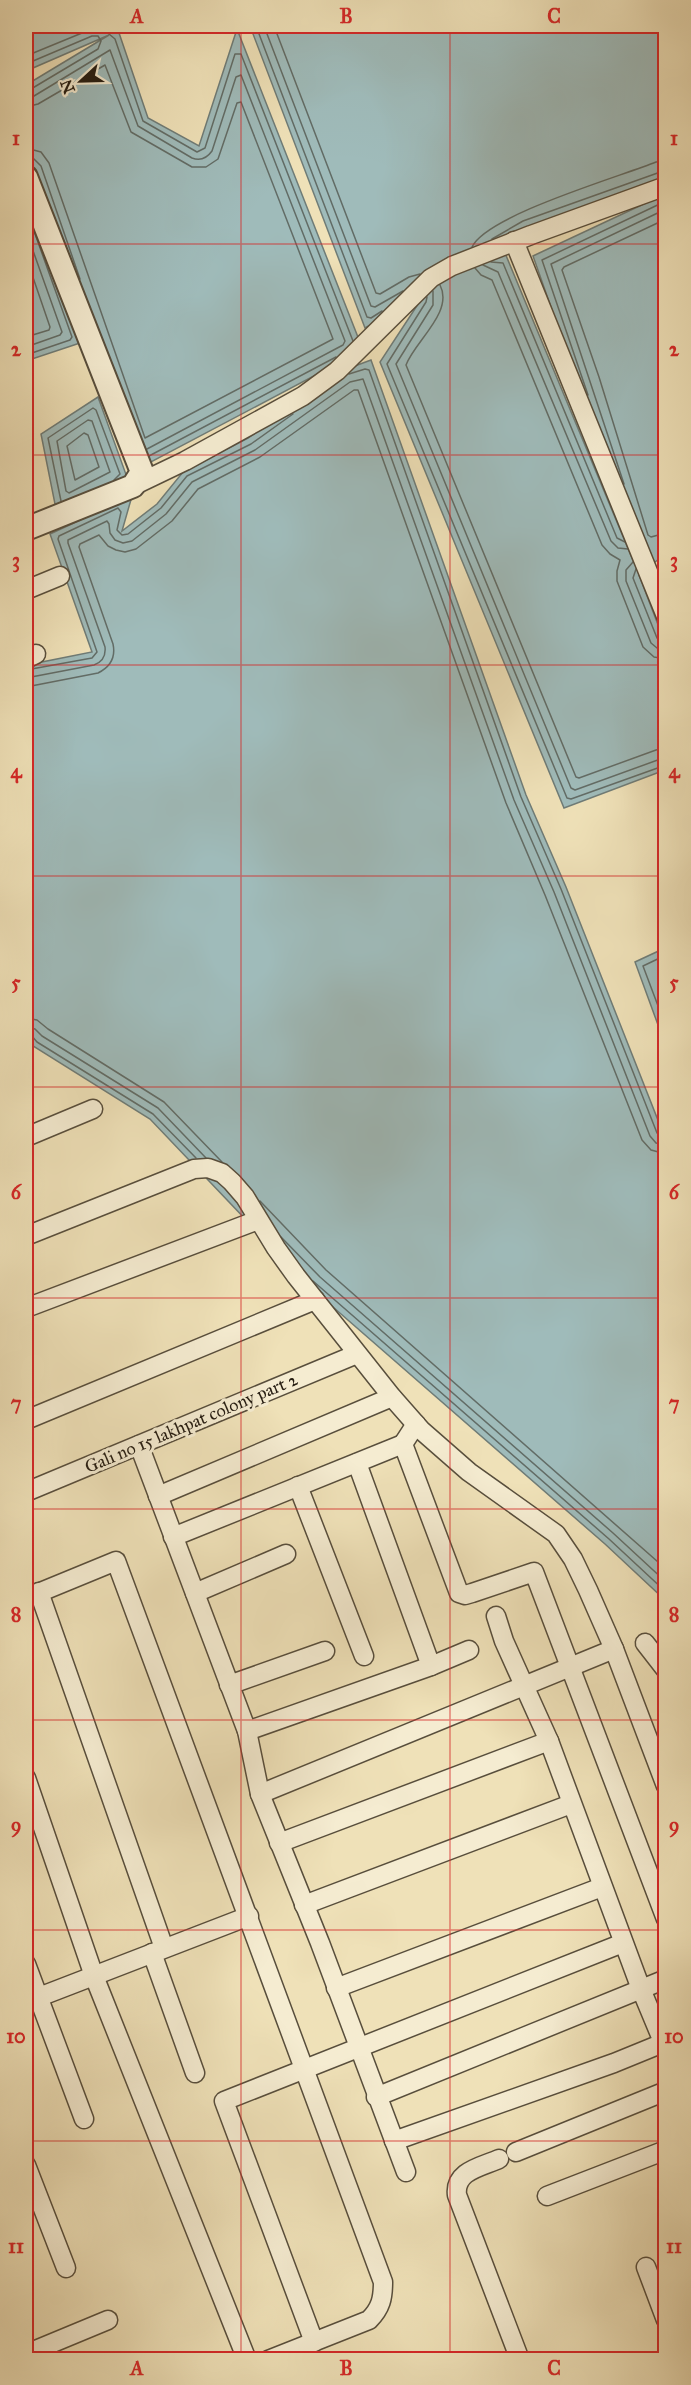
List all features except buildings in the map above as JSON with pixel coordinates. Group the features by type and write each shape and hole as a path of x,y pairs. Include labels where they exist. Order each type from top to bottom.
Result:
{"street":[{"path":"26,177 142,472 133,486"},
{"path":"26,529 133,486 185,461 303,396 337,371 431,278 452,266 666,186"},
{"path":"514,241 666,616"},
{"path":"26,590 60,576"},
{"path":"26,1137 93,1109"},
{"path":"26,1236 194,1169 208,1168 222,1173 245,1197 276,1248 315,1300 416,1424 470,1472 556,1534 573,1559 614,1648 666,1786"},
{"path":"26,1308 258,1220"},
{"path":"26,1420 315,1300"},
{"name":"Gali no 15 lakhpat colony part 2","path":"26,1492 357,1354"},
{"path":"158,1496 392,1397"},
{"path":"173,1537 403,1444 416,1424"},
{"path":"403,1444 459,1593 465,1595 534,1572 666,1919"},
{"path":"139,1445 247,1731 260,1794 406,2172"},
{"path":"357,1463 431,1666"},
{"path":"298,1486 364,1656"},
{"path":"195,1593 286,1554"},
{"path":"195,2073 158,1950 32,1595 116,1561 383,2282 380,2307 369,2320 268,2360"},
{"path":"394,2140 664,2046 640,1989 549,1741 496,1616"},
{"path":"645,1643 666,1670"},
{"path":"260,1794 614,1648"},
{"path":"247,1731 431,1666 469,1650"},
{"path":"229,1685 325,1651"},
{"path":"279,1843 549,1741"},
{"path":"26,1778 94,1976 247,2360"},
{"path":"304,1905 571,1804"},
{"path":"336,1988 602,1887"},
{"path":"31,1999 249,1916"},
{"path":"314,2342 224,2101 623,1943"},
{"path":"26,1964 31,1999 84,2119"},
{"path":"376,2097 666,1979"},
{"path":"516,2152 666,2091"},
{"path":"547,2196 666,2150"},
{"path":"499,2159 464,2175 459,2179 456,2188 520,2360"},
{"path":"26,2165 66,2268"},
{"path":"646,2267 666,2320"},
{"path":"26,2354 108,2320"}],"water":[{"path":"26,26 112,26 115,32 118,30 148,118 199,146 237,29 363,350 132,472 26,163 26,85 109,35 26,71"},
{"path":"250,26 665,26 665,182 505,253 634,563 578,384 533,256 665,194 665,554 639,575 665,643 665,770 564,808 380,362 424,295 365,328"},
{"path":"26,191 80,343 26,361"},
{"path":"371,360 526,795 566,887 665,1138 665,1600 605,1544 310,1287 150,1119 33,1046 26,1038 26,668 27,665 92,652 50,534 132,496 122,531 157,504 183,472 248,438 344,370"},
{"path":"98,397 128,480 57,514 41,434"},
{"path":"665,948 665,1044 635,962"}]}
